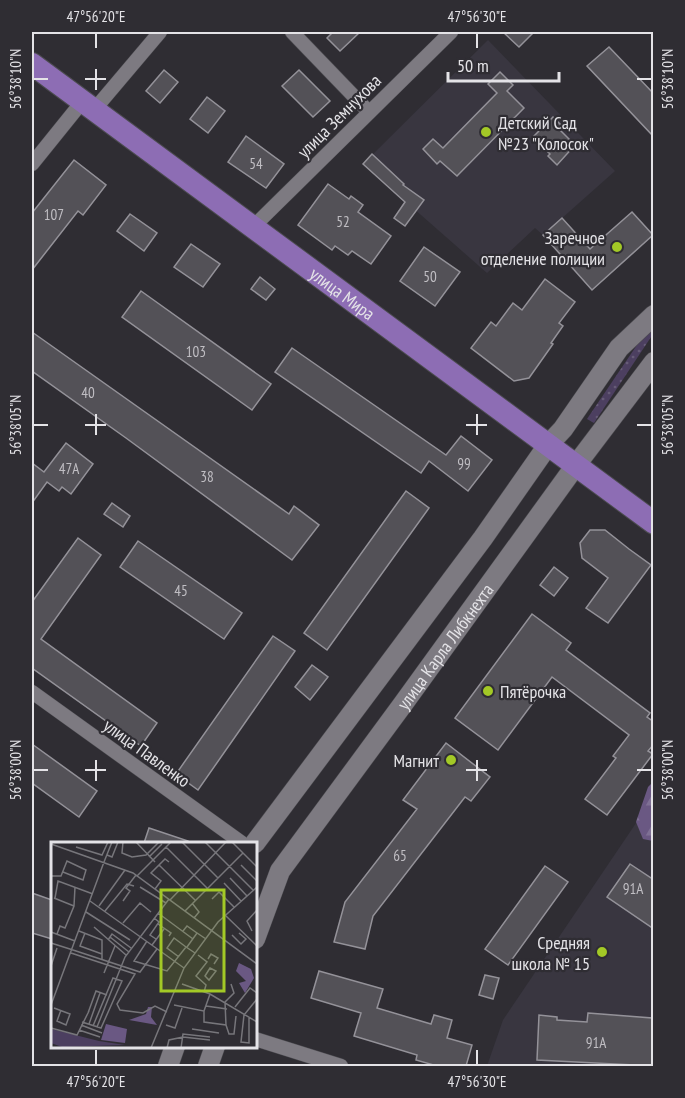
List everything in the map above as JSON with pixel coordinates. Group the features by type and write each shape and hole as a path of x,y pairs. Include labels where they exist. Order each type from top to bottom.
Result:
{"main road":[{"name":"улица Мира","path":"32,64 654,523"},
{"name":"улица Карла Либкнехта","path":"256,842 483,538 619,348 654,315"},
{"name":"улица Карла Либкнехта","path":"256,936 280,871 576,465 654,362"},
{"path":"168,1066 175,1047"},
{"path":"208,1066 215,1047"}],"street":[{"path":"32,164 159,32"},
{"path":"292,32 369,112"},
{"name":"улица Земнухова","path":"253,227 451,32"},
{"name":"улица Павленко","path":"32,692 241,842"},
{"path":"256,1039 340,1066"}],"shaded area":[{"name":"Детский Сад №23 \"Колосок\"","path":"488,40 615,171 543,235 535,228 487,273 363,164"},
{"path":"653,329 653,334 594,423 587,419 639,342"},
{"name":"Средняя школа № 15","path":"653,798 653,1066 487,1066 503,1020"}],"green space":[{"path":"653,782 653,841 643,839 636,822 648,787"}],"building":[{"path":"333,32 360,32 340,51 327,38"},
{"path":"503,32 534,32 519,47"},
{"path":"609,47 654,94 654,137 587,66"},
{"path":"164,70 178,82 160,103 146,91"},
{"path":"299,70 330,101 313,117 282,86"},
{"path":"500,72 513,85 507,91 524,108 457,176 440,161 437,164 423,149 433,139 443,148 497,93 488,84"},
{"path":"207,97 225,111 208,133 190,119"},
{"path":"553,117 562,126 559,129 575,145 557,165 548,156 550,154 533,137"},
{"path":"246,136 284,164 266,188 228,162"},
{"path":"372,154 403,185 424,200 405,226 394,218 405,202 363,164"},
{"path":"74,160 106,185 83,215 78,211 32,270 32,213"},
{"path":"328,184 349,199 351,196 363,205 358,212 391,236 371,264 352,251 348,255 335,246 332,250 298,225"},
{"name":"Заречное отделение полиции","path":"632,212 653,235 592,290 543,235 562,218 590,249"},
{"path":"130,214 157,233 144,251 117,231"},
{"path":"191,244 220,264 203,287 174,267"},
{"path":"424,247 460,272 435,306 400,281"},
{"path":"260,277 275,289 266,300 251,289"},
{"path":"545,279 575,302 559,323 563,326 551,343 553,344 529,378 514,381 471,348 491,322 496,326 513,303 522,310"},
{"path":"141,291 271,384 252,410 122,317"},
{"path":"32,332 289,514 294,506 319,525 292,560 32,371"},
{"path":"292,348 446,455 461,436 492,460 468,491 429,461 421,473 275,372"},
{"path":"66,443 93,464 71,494 62,487 59,491 47,482 32,503 32,463 44,472"},
{"path":"406,491 429,508 327,650 304,633"},
{"path":"112,503 130,516 123,527 104,514"},
{"path":"590,530 605,530 651,565 608,623 586,608 608,578 582,558 580,543"},
{"path":"78,538 101,555 41,639 157,723 141,746 32,668 32,602"},
{"path":"138,541 242,613 224,639 120,567"},
{"path":"554,567 568,578 554,596 540,585"},
{"path":"532,614 571,643 566,650 650,713 647,717 654,722 654,744 648,751 653,754 607,815 585,799 616,758 613,756 629,735 552,677 498,750 455,718"},
{"path":"273,636 295,651 198,790 176,774"},
{"path":"312,665 328,677 310,700 295,687"},
{"path":"446,743 490,777 471,801 465,797 373,916 365,949 334,942 345,902 417,809 403,800"},
{"path":"32,744 97,791 79,817 32,783"},
{"path":"149,828 188,841 188,842 144,842"},
{"path":"630,864 654,880 654,929 607,897"},
{"path":"545,866 568,882 508,965 485,949"},
{"path":"32,893 51,900 51,939 32,933"},
{"path":"319,971 383,989 377,1008 431,1024 434,1015 452,1020 447,1038 472,1045 466,1066 437,1066 416,1060 417,1055 354,1036 361,1013 311,998"},
{"path":"485,975 499,978 493,999 479,995"},
{"path":"588,1013 652,1018 654,1066 537,1060 539,1015 557,1017 557,1020 587,1022"}],"place":[{"name":"Детский Сад №23 \"Колосок\"","path":"486,132"},
{"name":"Заречное отделение полиции","path":"617,247"},
{"name":"Пятёрочка","path":"488,691"},
{"name":"Магнит","path":"451,760"},
{"name":"Средняя школа № 15","path":"602,952"}]}
